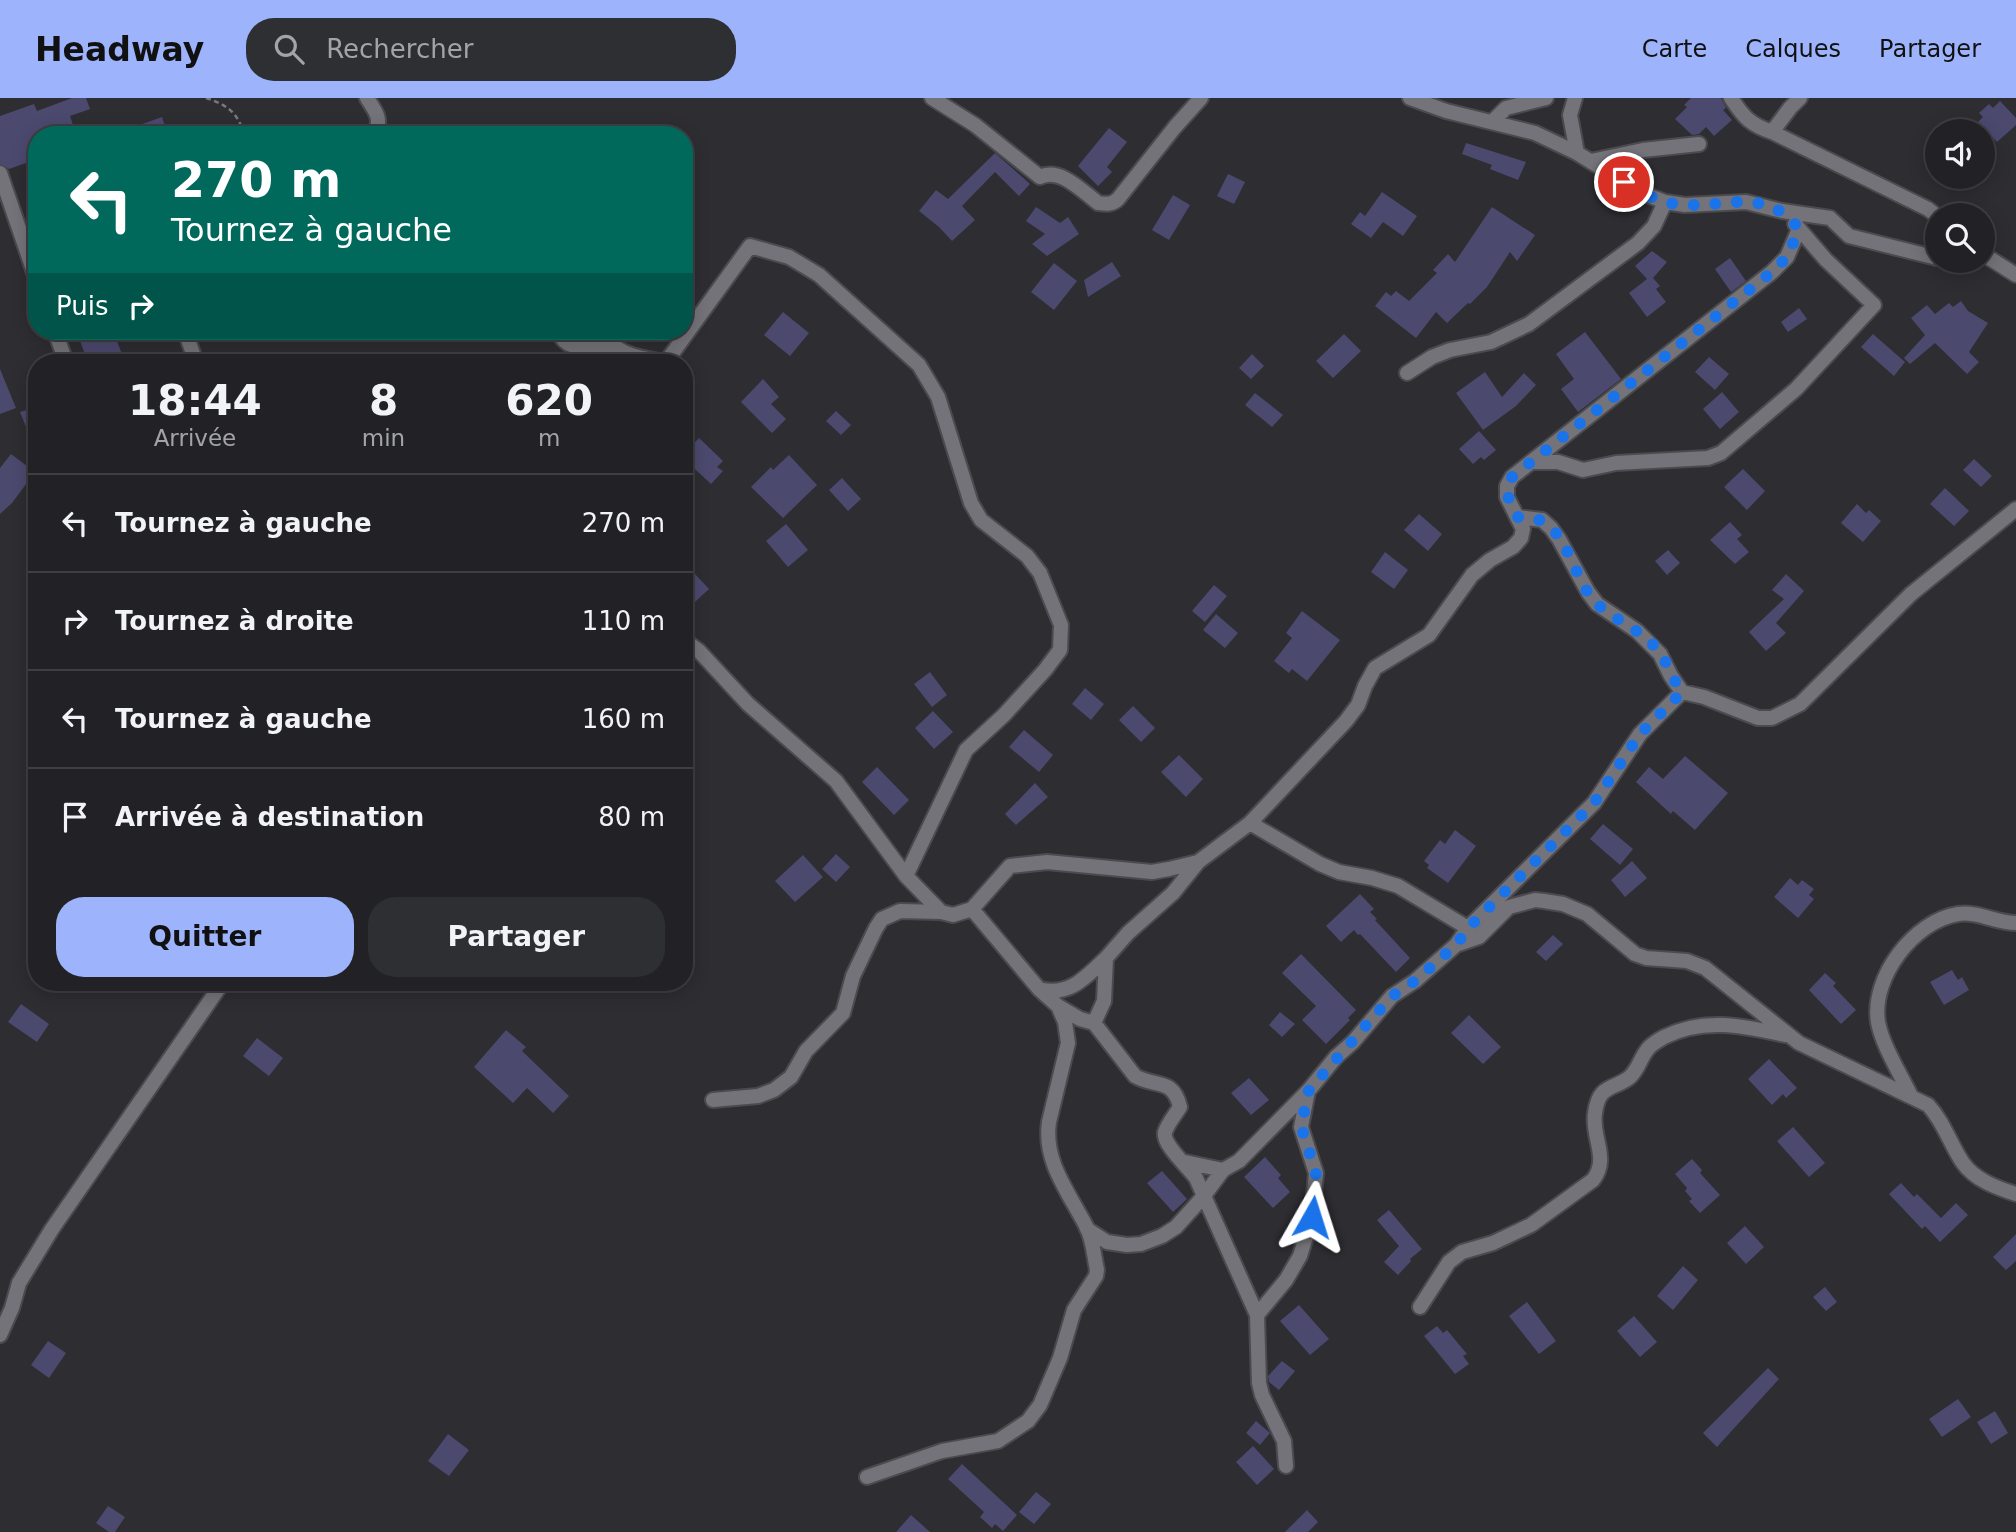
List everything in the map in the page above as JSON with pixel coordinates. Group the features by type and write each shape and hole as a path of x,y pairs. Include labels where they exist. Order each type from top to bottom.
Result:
{"street":[{"path":"367,98 377,113 378,126"},
{"path":"932,98 975,125 1040,177 1048,173 1058,174 1098,203 1105,204 1118,200 1201,98"},
{"path":"1410,98 1446,111 1535,133 1577,153 1640,192 1665,202 1685,205 1746,202 1782,211 1830,218 1849,236 1925,255"},
{"path":"1434,98 1446,111"},
{"path":"1492,121 1506,108 1515,104 1546,98"},
{"path":"1575,98 1570,115 1577,153"},
{"path":"1731,98 1754,126 1772,132 1925,208"},
{"path":"1772,132 1800,98"},
{"path":"1591,161 1643,150 1699,144"},
{"path":"0,173 28,255"},
{"path":"1407,373 1432,357 1450,350 1491,342 1529,324 1638,243 1654,226 1665,202"},
{"path":"1534,462 1558,462 1583,470 1616,463 1708,458 1721,453 1796,390 1874,305 1826,260 1782,211"},
{"path":"1039,989 1054,993 1068,989 1084,979 1128,933 1173,893 1198,862 1250,823 1346,721 1358,705 1375,668 1429,635 1472,575 1490,560 1513,547 1521,538 1522,529 1518,517 1507,498 1507,486 1512,477 1772,272 1787,257 1799,229"},
{"path":"693,324 750,246 789,257 820,275 919,365 939,397 968,494 981,520 1027,555 1040,573 1061,625 1060,650 1045,670 966,750 906,876"},
{"path":"1995,263 2016,275"},
{"path":"563,340 569,345 581,348 613,346 624,354"},
{"path":"1518,517 1542,520 1551,528 1597,604 1637,631 1660,654 1682,692 1704,697 1758,718 1772,718 1800,704 1911,594 2016,509"},
{"path":"693,647 748,704 836,781 906,876 941,912"},
{"path":"1087,1229 1116,1245 1141,1244 1176,1227 1223,1170 1240,1161 1309,1090 1392,996 1415,981 1456,945 1468,928 1594,803 1640,734 1682,692"},
{"path":"1250,823 1320,864 1339,872 1398,886 1468,928"},
{"path":"713,1100 758,1096 774,1090 791,1077 806,1051 843,1013 853,976 882,919 900,911 953,915 972,909 1002,873 1010,866 1021,864 1047,862 1152,872 1198,862"},
{"path":"1456,945 1479,937 1499,915 1510,908 1535,900 1563,904 1587,914 1635,954 1646,958 1687,961 1705,968 1799,1043 1928,1105 1937,1115 1963,1164 1990,1185 2016,1194"},
{"path":"972,909 1039,989 1058,1006 1080,1019 1094,1023 1135,1076 1167,1085 1178,1097 1180,1107 1164,1138 1196,1178 1257,1315 1259,1383 1284,1441 1286,1466"},
{"path":"1911,1096 1878,1023 1878,1000 1887,975 1903,950 1921,930 1943,917 1961,913 1988,916 2004,923 2016,923"},
{"path":"1094,1023 1104,1001 1106,958"},
{"path":"0,1335 19,1283 52,1229 217,991"},
{"path":"867,1477 942,1451 998,1441 1028,1421 1034,1414 1063,1352 1074,1310 1096,1276 1097,1270 1087,1229 1061,1182 1047,1135 1068,1043 1065,1022 1058,1006"},
{"path":"1419,1307 1455,1257 1531,1225 1592,1180 1599,1171 1601,1161 1594,1116 1598,1099 1611,1085 1627,1079 1639,1067 1647,1049 1659,1039 1682,1028 1703,1025 1741,1026 1786,1035"},
{"path":"1257,1315 1286,1280 1300,1256 1312,1217 1316,1173 1301,1126 1309,1090"},
{"path":"1185,1161 1223,1170"}],"path":[{"path":"205,98 226,105 240,119 242,126"}],"building":[{"path":"72,98 86,98 90,109 70,116 73,126 28,126 28,162 9,169 0,164 0,116 34,104 37,111"},
{"path":"1691,98 1721,98 1726,108 1723,110 1732,120 1714,136 1706,127 1699,134 1692,135 1675,119 1687,107 1684,105"},
{"path":"2000,101 2016,118 2016,125 1997,142 1995,119 1981,119 1983,117 1979,113 1989,104 1993,108"},
{"path":"162,117 165,126 137,126"},
{"path":"1109,128 1127,142 1107,167 1112,172 1098,186 1078,166"},
{"path":"1466,143 1526,162 1518,180 1490,169 1492,165 1462,154"},
{"path":"995,153 1030,184 1019,196 995,172 962,206 975,220 952,241 919,211 936,190 948,199"},
{"path":"1228,174 1245,182 1234,204 1217,196"},
{"path":"1382,192 1417,216 1403,236 1383,222 1371,238 1351,224 1360,212 1365,216"},
{"path":"1173,195 1190,205 1169,240 1152,230"},
{"path":"1036,207 1060,223 1068,217 1079,234 1047,256 1032,244 1045,234 1026,221"},
{"path":"1492,207 1535,235 1517,261 1510,252 1487,287 1470,304 1447,323 1436,312 1416,338 1375,306 1386,292 1391,296 1396,291 1409,301 1437,273 1433,270 1448,254 1455,262"},
{"path":"1652,251 1667,262 1653,278 1660,286 1656,289 1666,302 1647,317 1629,293 1647,279 1635,266"},
{"path":"1730,258 1746,281 1731,292 1715,269"},
{"path":"1112,262 1121,276 1088,297 1084,280"},
{"path":"1054,263 1077,281 1054,310 1031,292"},
{"path":"1961,301 1968,311 1988,323 1969,352 1979,362 1967,374 1935,343 1910,364 1904,358 1925,335 1911,318 1927,305 1935,314 1949,303 1953,307"},
{"path":"1799,308 1807,319 1788,332 1781,322"},
{"path":"783,312 809,333 790,356 764,335"},
{"path":"1585,332 1621,379 1578,412 1561,389 1574,379 1556,354"},
{"path":"1344,334 1361,351 1333,378 1316,361"},
{"path":"1873,334 1905,362 1894,376 1861,347"},
{"path":"80,340 116,340 122,354 85,354"},
{"path":"1252,354 1264,366 1251,379 1239,368"},
{"path":"1709,357 1729,374 1715,390 1695,372"},
{"path":"0,369 16,408 0,414"},
{"path":"1485,372 1502,397 1524,373 1536,385 1516,406 1483,430 1456,393"},
{"path":"763,379 779,397 771,404 786,419 772,433 741,402"},
{"path":"1722,392 1739,412 1720,429 1703,409"},
{"path":"1255,393 1283,415 1272,427 1245,405"},
{"path":"28,410 28,429 27,429 20,412"},
{"path":"836,411 851,425 841,435 826,421"},
{"path":"1479,431 1496,450 1484,460 1481,457 1473,464 1459,449"},
{"path":"699,438 723,461 717,467 723,471 711,484 693,467 693,444"},
{"path":"11,454 28,467 28,481 0,514 0,468"},
{"path":"789,455 817,485 783,518 751,487 771,467 773,470"},
{"path":"1974,459 1992,476 1981,487 1963,470"},
{"path":"1743,469 1765,491 1747,510 1724,487"},
{"path":"842,478 861,499 848,511 829,490"},
{"path":"1945,488 1969,511 1954,526 1930,504"},
{"path":"1857,504 1866,513 1869,510 1881,521 1863,542 1841,523"},
{"path":"1419,514 1442,534 1428,551 1404,530"},
{"path":"1730,522 1742,535 1737,539 1749,552 1735,564 1710,540"},
{"path":"786,524 808,550 788,567 766,541"},
{"path":"1668,550 1680,563 1667,575 1655,561"},
{"path":"1385,552 1408,570 1394,589 1371,572"},
{"path":"695,574 709,589 693,604"},
{"path":"1786,574 1804,591 1776,623 1786,633 1766,651 1749,632 1784,599 1772,590"},
{"path":"1214,585 1227,596 1205,622 1192,611"},
{"path":"1302,611 1340,640 1307,681 1292,669 1289,673 1274,661 1292,638 1286,633"},
{"path":"1216,614 1238,633 1225,648 1203,630"},
{"path":"930,672 947,695 932,707 914,684"},
{"path":"1085,688 1104,704 1091,720 1072,704"},
{"path":"1133,706 1155,728 1141,742 1119,720"},
{"path":"933,711 953,732 934,749 915,728"},
{"path":"1024,730 1053,755 1039,772 1009,747"},
{"path":"1179,755 1203,779 1186,797 1161,772"},
{"path":"1685,756 1728,793 1695,830 1673,811 1671,814 1636,782 1649,767 1663,779"},
{"path":"877,767 909,800 894,815 862,782"},
{"path":"1035,783 1048,797 1016,825 1005,814"},
{"path":"1603,824 1633,849 1620,865 1590,839"},
{"path":"1455,830 1476,846 1448,883 1427,868 1429,865 1424,861 1440,840 1445,844"},
{"path":"836,854 850,867 836,882 822,869"},
{"path":"803,855 823,877 795,902 775,881"},
{"path":"1632,861 1647,878 1625,897 1611,880"},
{"path":"1790,878 1798,885 1802,880 1814,889 1809,895 1814,899 1798,918 1774,897"},
{"path":"1360,894 1374,909 1370,912 1377,919 1375,920 1410,958 1396,972 1354,930 1341,942 1326,926"},
{"path":"1553,935 1563,944 1546,961 1536,952"},
{"path":"1301,954 1356,1010 1348,1018 1350,1020 1326,1044 1302,1020 1316,1006 1282,973"},
{"path":"1952,970 1958,980 1962,977 1969,990 1944,1005 1930,982"},
{"path":"1825,973 1836,983 1833,986 1856,1010 1841,1024 1809,990"},
{"path":"21,1004 49,1024 37,1042 8,1022"},
{"path":"1280,1012 1295,1024 1282,1037 1269,1025"},
{"path":"1469,1015 1501,1047 1483,1064 1451,1033"},
{"path":"506,1030 526,1047 522,1051 569,1096 553,1113 527,1088 513,1103 474,1067"},
{"path":"257,1038 283,1058 269,1076 243,1056"},
{"path":"1769,1059 1797,1088 1786,1098 1783,1094 1772,1105 1748,1079"},
{"path":"1249,1078 1269,1100 1251,1115 1231,1093"},
{"path":"1793,1127 1825,1163 1809,1177 1777,1141"},
{"path":"1265,1157 1281,1175 1278,1178 1290,1192 1273,1208 1244,1177"},
{"path":"1692,1159 1702,1170 1700,1173 1720,1195 1700,1213 1689,1201 1692,1199 1685,1191 1687,1188 1675,1174"},
{"path":"1162,1171 1187,1199 1173,1212 1147,1183"},
{"path":"1901,1183 1914,1197 1917,1194 1941,1218 1956,1203 1968,1215 1940,1242 1925,1226 1922,1229 1889,1194"},
{"path":"1389,1210 1422,1249 1398,1275 1384,1262 1399,1246 1377,1220"},
{"path":"1745,1226 1764,1247 1746,1264 1727,1243"},
{"path":"2016,1234 2016,1261 2006,1270 1993,1257"},
{"path":"1683,1266 1698,1280 1673,1310 1657,1296"},
{"path":"1825,1287 1837,1302 1826,1311 1813,1297"},
{"path":"1527,1302 1556,1341 1539,1354 1509,1316"},
{"path":"1299,1305 1329,1339 1310,1355 1280,1321"},
{"path":"1634,1316 1657,1342 1640,1357 1617,1331"},
{"path":"1437,1326 1443,1333 1447,1330 1467,1354 1463,1356 1469,1364 1455,1374 1424,1336"},
{"path":"48,1341 66,1353 49,1378 31,1365"},
{"path":"1282,1361 1295,1371 1279,1390 1269,1382 1268,1376"},
{"path":"1768,1368 1779,1379 1717,1447 1703,1433"},
{"path":"1958,1399 1971,1417 1942,1437 1929,1419"},
{"path":"1995,1411 2008,1433 1991,1444 1977,1422"},
{"path":"1256,1421 1270,1433 1260,1445 1246,1433"},
{"path":"448,1434 469,1450 449,1476 428,1461"},
{"path":"1253,1446 1274,1469 1257,1485 1236,1462"},
{"path":"962,1464 1017,1515 1003,1531 995,1524 992,1528 980,1517 984,1512 948,1479"},
{"path":"1036,1492 1051,1504 1034,1524 1019,1512"},
{"path":"108,1506 125,1517 115,1532 109,1532 96,1523"},
{"path":"1307,1510 1318,1522 1308,1532 1285,1532"},
{"path":"911,1515 930,1532 896,1532"}],"route":[{"path":"1312,1217 1316,1173 1301,1126 1309,1090 1392,996 1415,981 1456,945 1468,928 1594,803 1640,734 1682,692 1660,654 1637,631 1597,604 1551,528 1542,520 1518,517 1507,498 1507,486 1512,477 1772,272 1793,248 1799,229 1782,211 1746,202 1685,205 1665,202 1624,182"}]}
